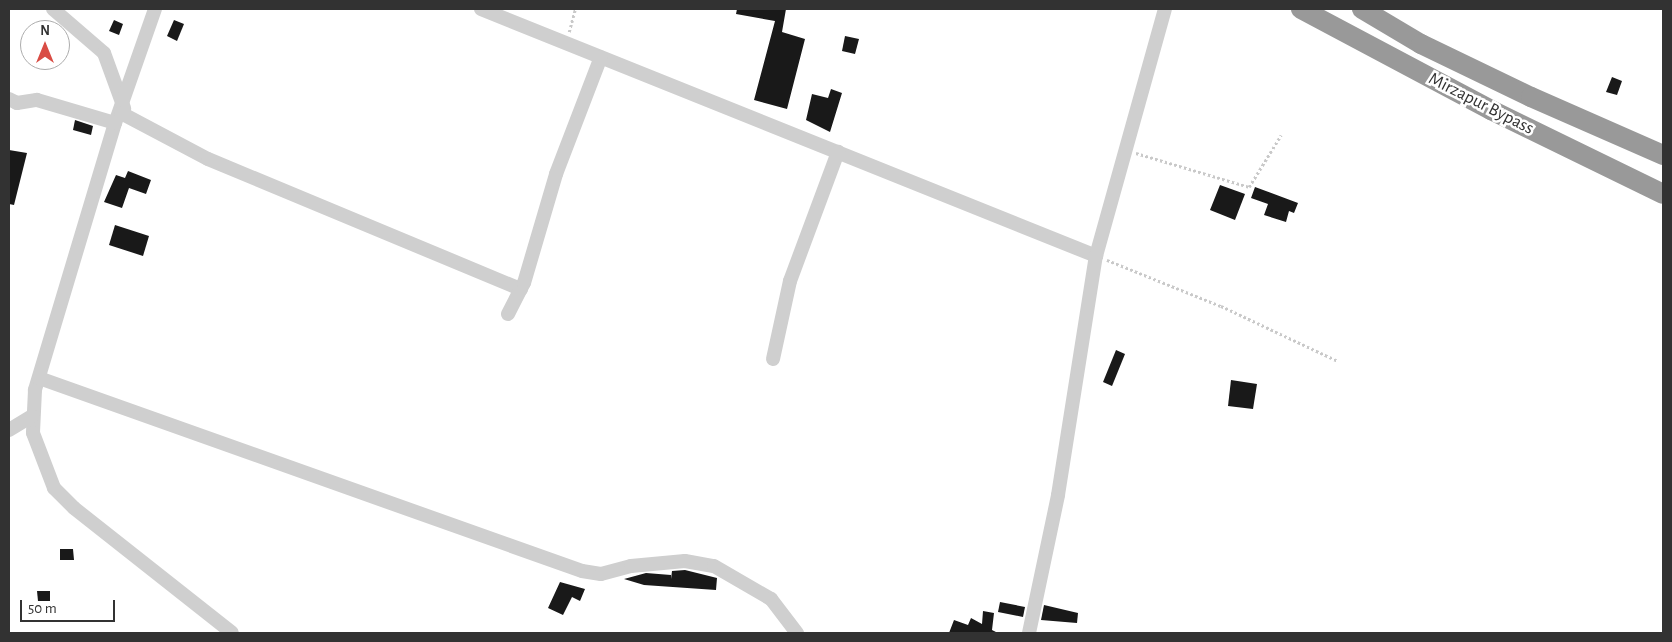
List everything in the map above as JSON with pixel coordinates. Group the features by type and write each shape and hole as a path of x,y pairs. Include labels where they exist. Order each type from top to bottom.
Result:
{"highway":[{"name":"Mirzapur Bypass","path":"1301,9 1491,110 1663,194"},
{"path":"1362,9 1489,77 1663,155"}],"street":[{"path":"52,9 104,53 120,115"},
{"path":"155,9 120,115 39,378 32,416 37,448 54,488 232,633"},
{"path":"481,9 1096,256"},
{"path":"1029,633 1058,495 1096,256 1165,9"},
{"path":"508,314 521,289 556,174 601,57"},
{"path":"9,99 18,103 37,100 120,115 208,159 521,289"},
{"path":"773,359 790,281 838,152"},
{"path":"39,378 582,571 601,574 631,566 684,561 714,566 771,599 797,633"},
{"path":"9,430 32,416"}],"path":[{"path":"566,43 575,9"},
{"path":"1125,150 1249,187 1281,135"},
{"path":"1096,256 1221,306 1338,361"}],"building":[{"path":"737,9 786,9 782,32 805,39 787,109 754,100 775,21 736,14"},
{"path":"114,20 123,24 119,35 109,31"},
{"path":"174,20 184,24 177,41 167,36"},
{"path":"845,36 859,39 855,54 842,51"},
{"path":"1612,77 1622,81 1617,95 1606,92"},
{"path":"831,89 842,93 830,132 806,120 812,94 828,98"},
{"path":"75,120 93,126 91,135 73,130"},
{"path":"9,150 27,153 14,205 9,204"},
{"path":"128,171 151,180 146,194 129,188 122,208 104,202 116,175 125,178"},
{"path":"1220,185 1245,194 1235,220 1210,210"},
{"path":"1255,187 1298,203 1294,213 1289,211 1286,222 1264,215 1268,204 1251,198"},
{"path":"115,225 149,236 143,256 109,245"},
{"path":"1116,350 1125,354 1112,386 1103,382"},
{"path":"1231,380 1257,384 1253,409 1228,406"},
{"path":"60,549 73,549 74,560 60,560"},
{"path":"685,570 717,578 716,590 644,585 624,579 646,573 671,575 671,579 672,571"},
{"path":"560,582 585,589 580,601 572,597 563,615 548,608"},
{"path":"37,591 50,591 50,601 38,601"},
{"path":"1000,602 1025,607 1023,617 998,612"},
{"path":"1044,605 1078,613 1077,623 1041,620"},
{"path":"983,611 994,613 992,630 998,633 949,633 954,620 968,625 971,618 982,624"}]}
